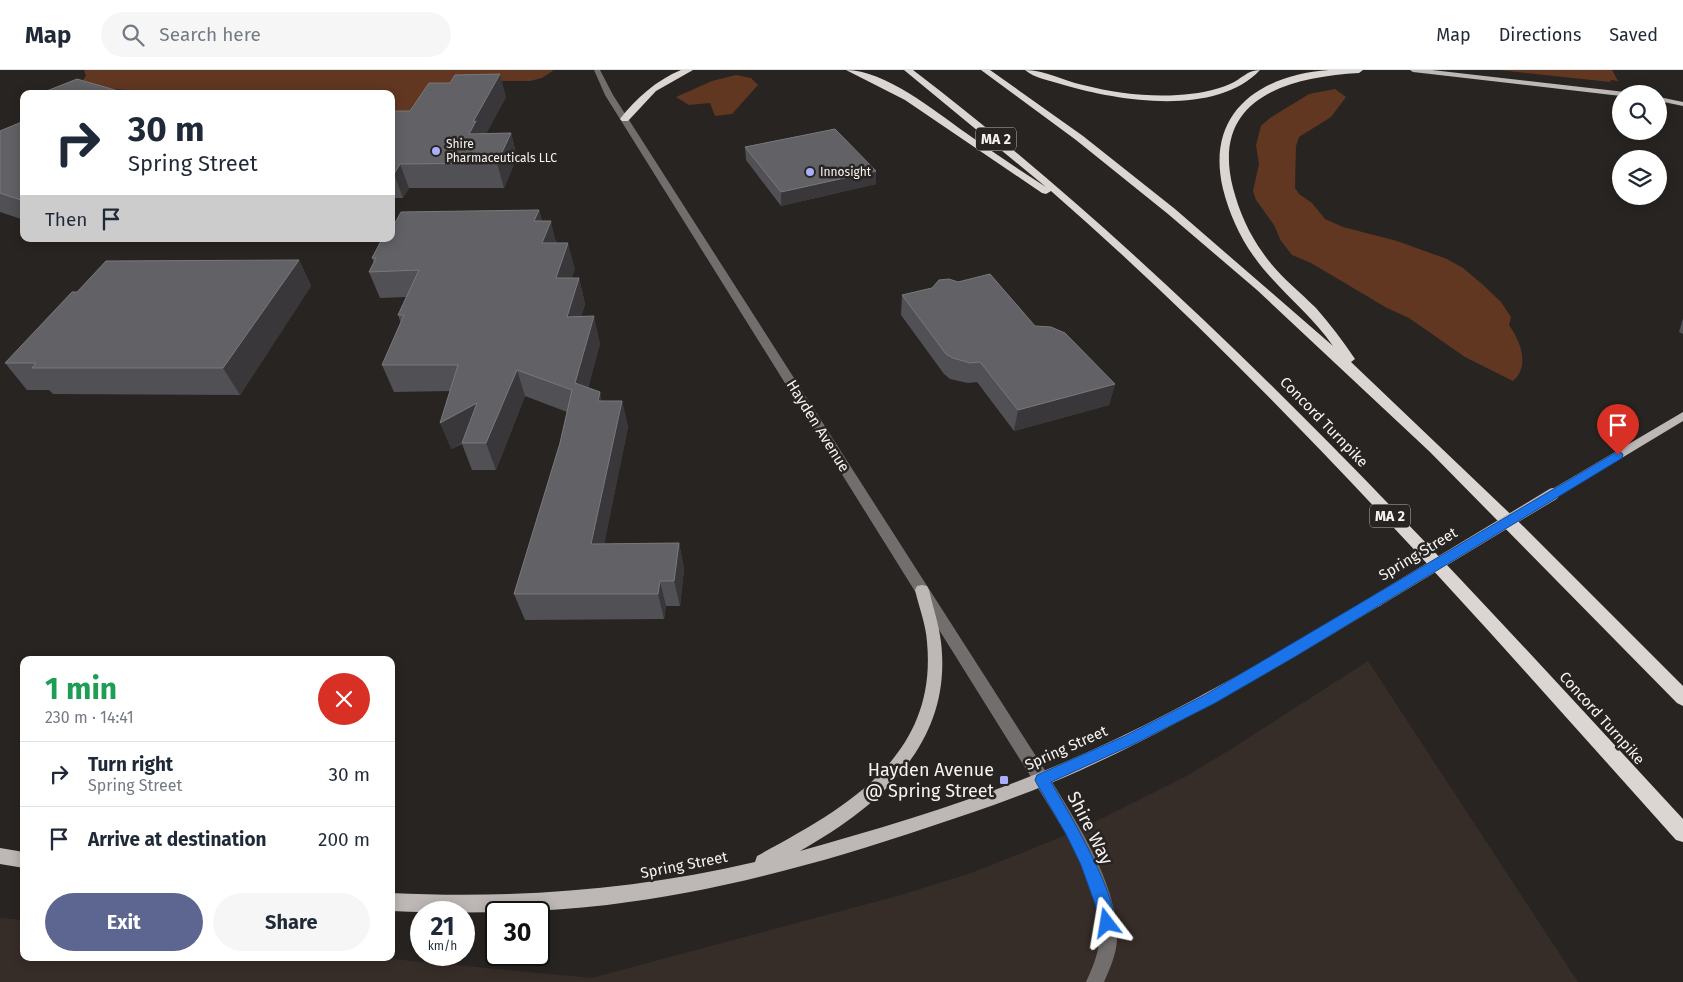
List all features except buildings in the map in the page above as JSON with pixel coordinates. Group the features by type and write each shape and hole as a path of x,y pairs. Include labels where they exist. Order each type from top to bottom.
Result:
{"highway":[{"path":"624,119 653,88 669,78 689,70"},
{"path":"850,70 870,77 900,92 1015,172 1082,212"},
{"name":"Concord Turnpike","path":"908,70 996,139 1082,212 1174,298 1297,419 1439,567 1683,833"},
{"path":"985,70 1049,116 1151,195 1281,307 1374,392 1502,515 1683,698"},
{"path":"1030,70 1064,82 1096,90 1135,96 1176,97 1202,95 1224,90 1240,83 1256,70"},
{"path":"1359,70 1303,77 1274,87 1251,100 1239,112 1232,123 1227,136 1224,165 1226,182 1233,207 1253,247 1277,278 1318,318 1374,392"}],"main road":[{"path":"1413,70 1612,93"},
{"path":"1667,101 1683,104"},
{"name":"Spring Street","path":"395,902 518,903 587,899 682,886 745,872 876,836 969,807 1042,780 1121,744 1210,699 1683,416"},
{"path":"745,872 813,834 861,803 892,775 915,743 930,710 936,666 933,632 922,590"},
{"path":"0,856 20,859"}],"street":[{"name":"Hayden Avenue","path":"597,70 624,119 1042,780"},
{"name":"Shire Way","path":"1042,780 1077,840 1103,904 1108,937 1102,967 1095,982"}],"shaded area":[{"path":"84,70 554,70 542,78 530,81 487,81 395,127 395,90 125,90 105,88 83,80 86,76"},
{"path":"1499,70 1612,70 1618,81 1611,80 1610,82"},
{"path":"736,75 751,78 758,85 732,114 715,116 710,103 689,105 676,97 712,81"},
{"path":"1335,89 1346,97 1331,117 1299,137 1296,146 1295,188 1299,194 1312,203 1325,219 1343,227 1397,241 1447,259 1463,268 1482,284 1501,302 1511,317 1509,325 1517,339 1522,354 1521,368 1513,381 1465,357 1409,318 1387,308 1311,263 1292,255 1281,241 1274,225 1256,200 1253,191 1259,164 1256,145 1261,126 1270,118 1309,94"},
{"path":"1368,661 1578,982 0,982 0,918 20,920 20,961 395,961 395,959 410,961 410,966 465,966 592,978 901,895 971,873 1085,827 1183,778"}],"place":[{"name":"Shire Pharmaceuticals LLC","path":"436,151"},
{"name":"Innosight","path":"810,172"},
{"name":"Hayden Avenue @ Spring Street","path":"1004,780"}],"route":[{"path":"1107,923 1103,904 1087,862 1071,829 1042,780 1129,740 1210,699 1618,455"}]}
